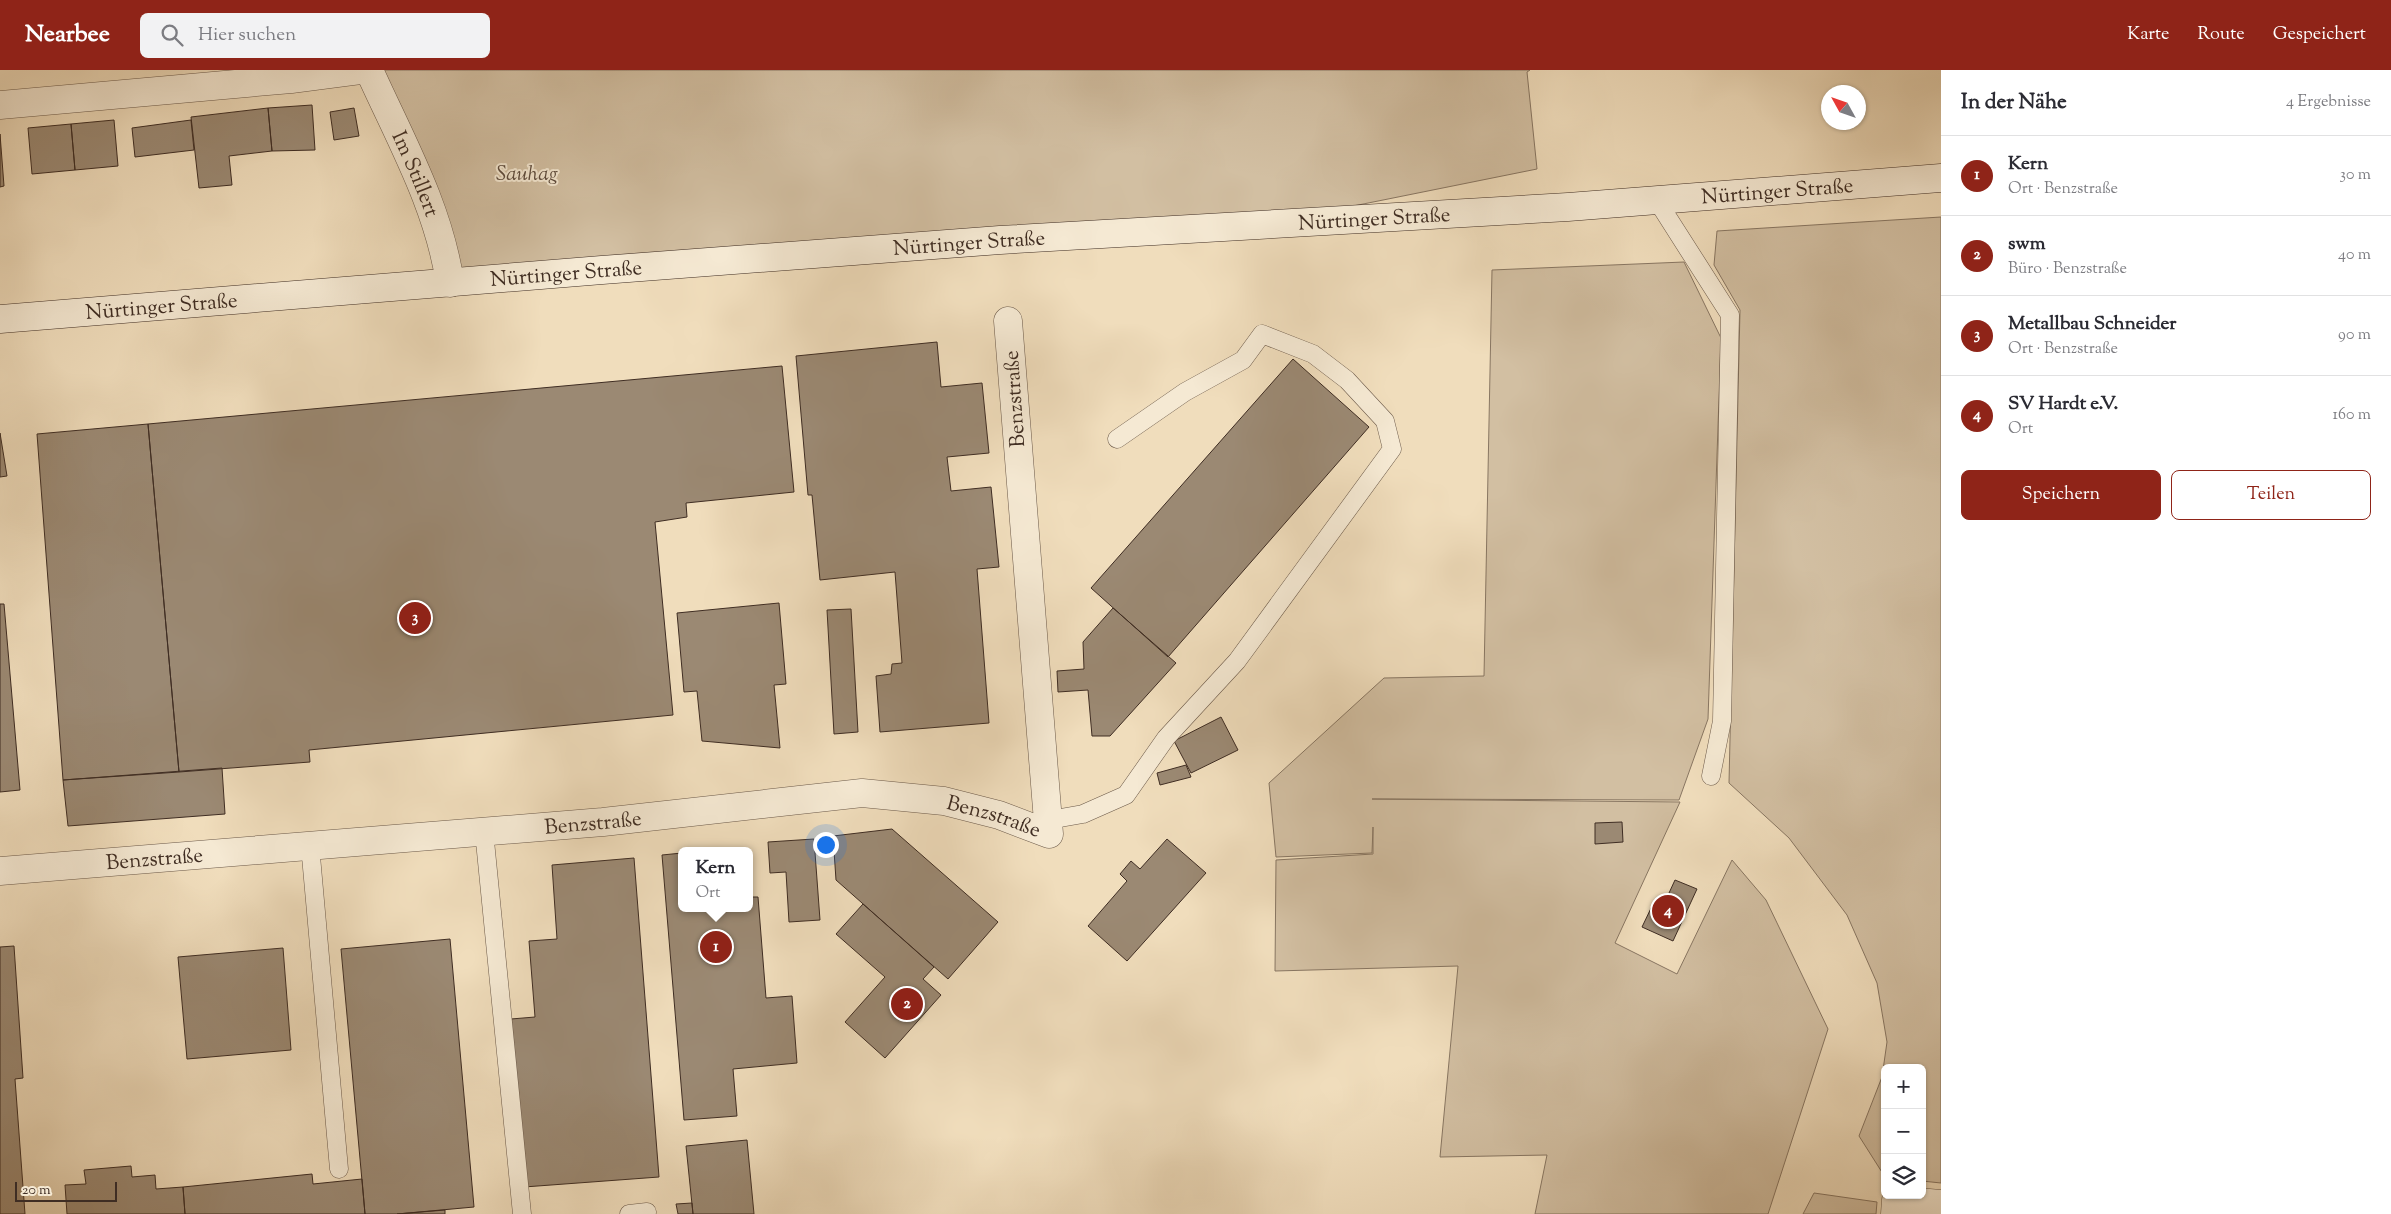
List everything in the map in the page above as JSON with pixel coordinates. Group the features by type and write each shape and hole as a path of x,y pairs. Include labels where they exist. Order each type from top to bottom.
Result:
{"street":[{"path":"0,105 360,70"},
{"name":"Im Stillert","path":"369,70 427,198 441,237 450,283"},
{"name":"Nürtinger Straße","path":"0,319 990,241 1656,199 1941,178"},
{"name":"Benzstraße","path":"0,871 603,822 862,793 944,801 999,815 1048,834 1049,820 1008,321"},
{"path":"1895,1214 1896,1200 1941,1204"}],"lane":[{"path":"1656,199 1730,315 1722,721 1711,776"},
{"path":"1049,820 1083,814 1126,795 1166,738 1237,661 1392,449 1385,421 1347,380 1312,354 1262,334 1243,360 1185,392 1117,439"},
{"path":"484,832 522,1214"},
{"path":"310,845 339,1169"},
{"path":"629,1214 647,1212"}],"green space":[{"name":"Sauhag","path":"369,70 1530,70 1527,72 1537,169 1259,225 450,283"},
{"path":"1941,217 1941,1183 1926,1181 1926,1064 1884,1064 1887,1042 1877,983 1847,915 1789,838 1729,783 1740,310 1714,265 1717,231"},
{"path":"1684,262 1721,338 1708,719 1679,800 1372,799 1680,802 1615,943 1677,974 1732,860 1766,900 1828,1029 1768,1214 1535,1214 1547,1155 1440,1157 1458,966 1275,971 1276,860 1373,854 1373,827 1372,853 1276,857 1269,783 1384,678 1484,676 1492,270"},
{"path":"1881,1080 1881,1171 1859,1136"},
{"path":"1814,1193 1877,1202 1876,1214 1803,1214"}],"building":[{"path":"312,105 315,150 272,151 268,108"},
{"path":"268,108 272,151 229,156 232,185 199,188 191,117"},
{"path":"354,108 359,136 334,140 330,112"},
{"path":"114,120 118,166 75,170 71,124"},
{"path":"191,120 194,150 135,157 132,128"},
{"path":"71,124 75,170 32,174 28,128"},
{"path":"0,134 4,186 0,187"},
{"path":"937,342 941,387 982,383 989,453 947,457 951,491 991,487 999,567 977,569 989,723 880,732 876,676 891,674 892,664 902,663 895,572 820,580 812,495 808,495 796,356"},
{"path":"1293,359 1369,427 1168,657 1091,588"},
{"path":"782,366 794,492 686,503 687,517 655,522 673,715 309,750 310,762 179,772 148,424"},
{"path":"148,424 179,772 63,780 37,434"},
{"path":"0,433 7,476 0,477"},
{"path":"779,603 786,684 774,685 780,748 702,741 697,691 684,692 677,613"},
{"path":"0,604 4,604 20,790 0,792"},
{"path":"1113,608 1176,663 1110,736 1092,736 1088,690 1058,692 1057,671 1084,669 1083,642"},
{"path":"851,609 858,732 834,734 827,610"},
{"path":"1221,717 1238,750 1191,773 1174,741"},
{"path":"1186,765 1191,777 1160,785 1157,773"},
{"path":"222,768 225,814 68,826 63,780"},
{"path":"1622,822 1623,842 1595,844 1595,823"},
{"path":"892,829 998,922 948,979 836,880 833,836"},
{"path":"814,839 820,920 789,922 786,872 770,873 768,842"},
{"path":"1167,839 1206,873 1127,961 1088,926 1127,881 1120,874 1131,861 1140,869"},
{"path":"678,853 678,912 753,912 753,897 758,897 766,998 792,996 797,1063 733,1069 737,1116 684,1120 662,855"},
{"path":"634,858 659,1177 524,1187 511,1019 535,1017 529,941 557,939 552,865"},
{"path":"1675,880 1697,889 1673,941 1642,927 1654,902 1663,906"},
{"path":"863,904 934,967 923,979 941,995 885,1058 845,1022 885,977 836,934"},
{"path":"450,939 474,1207 397,1214 365,1214 341,949"},
{"path":"14,946 23,1078 15,1079 25,1214 0,1214 0,947"},
{"path":"283,948 291,1050 187,1059 178,957"},
{"path":"747,1140 754,1214 693,1214 686,1146"},
{"path":"131,1166 132,1177 155,1175 156,1189 183,1187 185,1214 67,1214 65,1185 86,1184 84,1170"},
{"path":"312,1174 313,1184 362,1179 365,1214 185,1214 183,1187"},
{"path":"692,1203 693,1214 678,1214 676,1204"},
{"path":"445,1210 445,1214 397,1214"}],"place":[{"name":"Metallbau Schneider","path":"415,618"},
{"name":"SV Hardt e.V.","path":"1668,911"},
{"name":"Kern","path":"716,947"},
{"name":"swm","path":"907,1004"}]}
